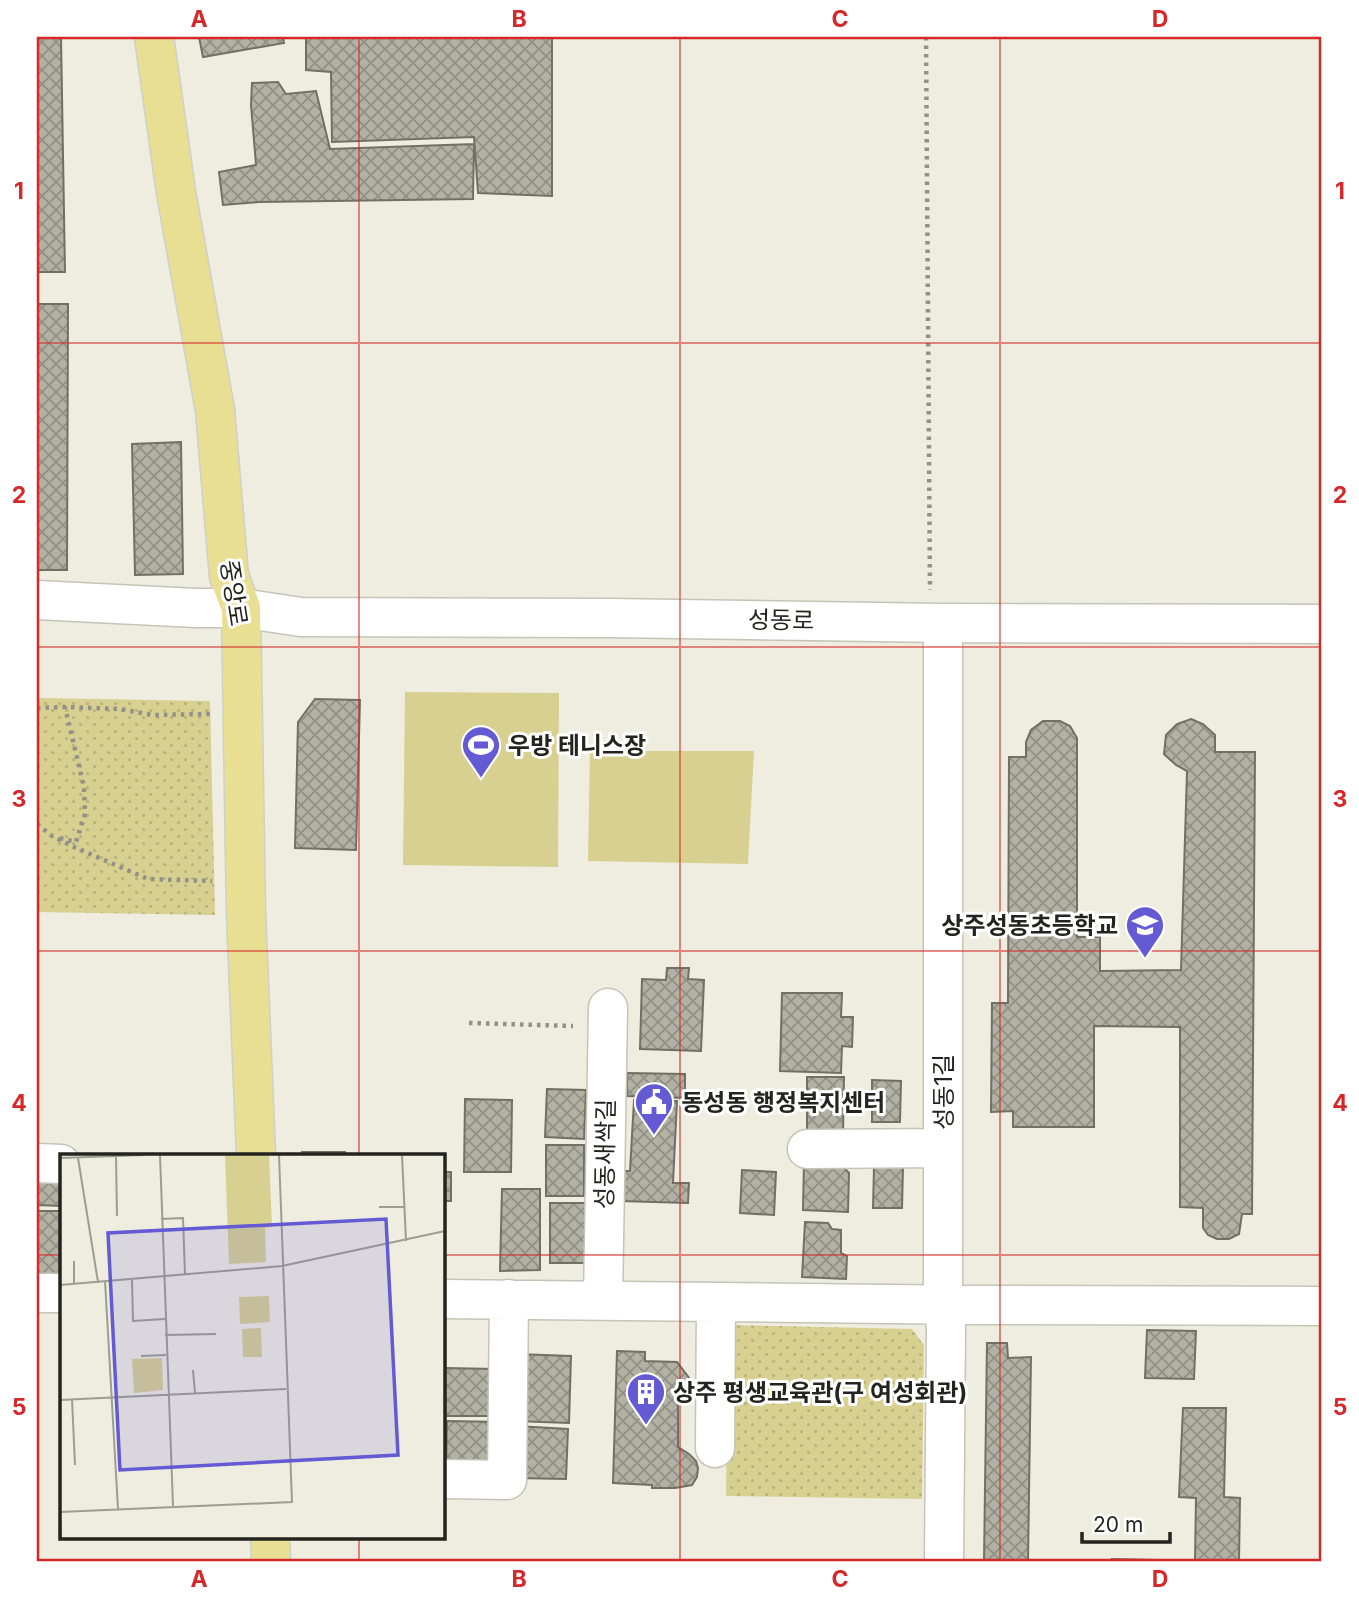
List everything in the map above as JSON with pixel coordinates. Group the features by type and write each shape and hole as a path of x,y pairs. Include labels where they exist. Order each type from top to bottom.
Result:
{"main road":[{"name":"중앙로","path":"154,37 176,192 215,410 229,576 241,608 246,913 256,1154"},
{"path":"270,1538 271,1561"}],"street":[{"name":"성동로","path":"37,600 241,608 301,617 1322,624"},
{"name":"성동1길","path":"937,623 943,1305 946,1327 944,1561"},
{"name":"성동새싹길","path":"603,1300 607,1018"},
{"path":"807,1149 943,1148"},
{"path":"37,1163 60,1164"},
{"path":"37,1293 60,1293"},
{"path":"444,1299 1322,1306"},
{"path":"444,1479 507,1480 509,1299"},
{"path":"715,1448 716,1302"}],"path":[{"path":"926,37 937,623"},
{"path":"52,836 76,842 85,814 84,788 65,707"},
{"path":"37,708 120,709 152,715 214,714"},
{"path":"37,824 52,836 148,879 223,882"},
{"path":"469,1023 607,1018"}],"shaded area":[{"name":"우방 테니스장","path":"405,692 559,693 558,867 403,865"},
{"path":"37,698 210,701 215,915 37,912"},
{"path":"590,751 754,751 748,864 588,861"},
{"path":"728,1325 912,1329 924,1345 922,1499 726,1496"}],"building":[{"path":"37,37 61,37 65,272 37,272"},
{"path":"199,37 283,37 284,43 203,57"},
{"path":"306,37 552,37 552,196 478,193 474,137 332,142 331,72 306,70"},
{"path":"278,82 286,94 316,91 330,149 474,144 473,199 259,202 223,205 219,172 256,165 252,83"},
{"path":"37,304 68,304 67,570 37,570"},
{"path":"181,442 183,574 135,575 132,444"},
{"path":"315,699 360,700 356,850 295,848 298,722"},
{"path":"1191,719 1203,724 1215,735 1215,752 1255,752 1252,1214 1242,1214 1239,1234 1229,1239 1217,1239 1208,1235 1203,1228 1203,1208 1180,1207 1180,1027 1094,1026 1094,1127 1013,1127 1013,1111 991,1112 992,1003 1008,1003 1009,757 1026,757 1026,742 1031,730 1043,721 1060,721 1070,726 1077,738 1077,937 1100,937 1100,971 1181,970 1187,771 1164,754 1166,735 1177,724"},
{"path":"667,968 689,968 688,979 704,980 701,1051 640,1049 642,979 666,980"},
{"path":"782,993 842,993 841,1017 853,1017 852,1047 842,1046 841,1073 780,1071"},
{"path":"627,1073 685,1074 685,1098 627,1096"},
{"path":"807,1077 844,1077 843,1135 807,1135"},
{"path":"872,1080 901,1081 900,1122 872,1122"},
{"path":"547,1089 586,1090 584,1139 545,1137"},
{"path":"465,1099 512,1100 511,1172 464,1172"},
{"name":"동성동 행정복지센터","path":"634,1100 677,1101 673,1183 689,1183 688,1203 620,1201 622,1171 630,1171"},
{"path":"546,1145 584,1145 584,1196 546,1196"},
{"path":"302,1152 345,1152 345,1154"},
{"path":"804,1162 840,1164 849,1173 848,1212 803,1210"},
{"path":"874,1167 903,1167 902,1208 873,1208"},
{"path":"742,1170 776,1172 774,1215 740,1213"},
{"path":"37,1171 60,1172 60,1206 37,1205"},
{"path":"444,1172 451,1172 451,1201 444,1201"},
{"path":"502,1189 540,1189 540,1270 500,1271"},
{"path":"550,1203 587,1203 586,1263 550,1263"},
{"path":"37,1211 60,1211 60,1280 37,1280"},
{"path":"805,1222 828,1223 832,1229 841,1230 841,1253 847,1256 846,1279 802,1277"},
{"path":"1147,1330 1196,1331 1194,1379 1145,1378"},
{"path":"987,1343 1007,1343 1008,1358 1031,1357 1028,1561 984,1561"},
{"name":"상주 평생교육관(구 여성회관)","path":"617,1351 645,1352 645,1361 677,1362 693,1383 696,1389 694,1398 678,1404 678,1447 696,1461 698,1468 692,1485 652,1488 652,1485 613,1483"},
{"path":"517,1354 571,1356 569,1423 515,1421"},
{"path":"445,1368 496,1369 497,1416 445,1416"},
{"path":"1183,1408 1226,1408 1224,1497 1240,1498 1239,1561 1195,1561 1196,1498 1179,1497"},
{"path":"447,1421 501,1422 496,1472 446,1472"},
{"path":"516,1426 568,1429 566,1479 516,1478"},
{"path":"1158,1560 1158,1561 1112,1561"}],"place":[{"name":"우방 테니스장","path":"481,779"},
{"name":"상주성동초등학교","path":"1145,959"},
{"name":"동성동 행정복지센터","path":"654,1136"},
{"name":"상주 평생교육관(구 여성회관)","path":"646,1426"}]}
